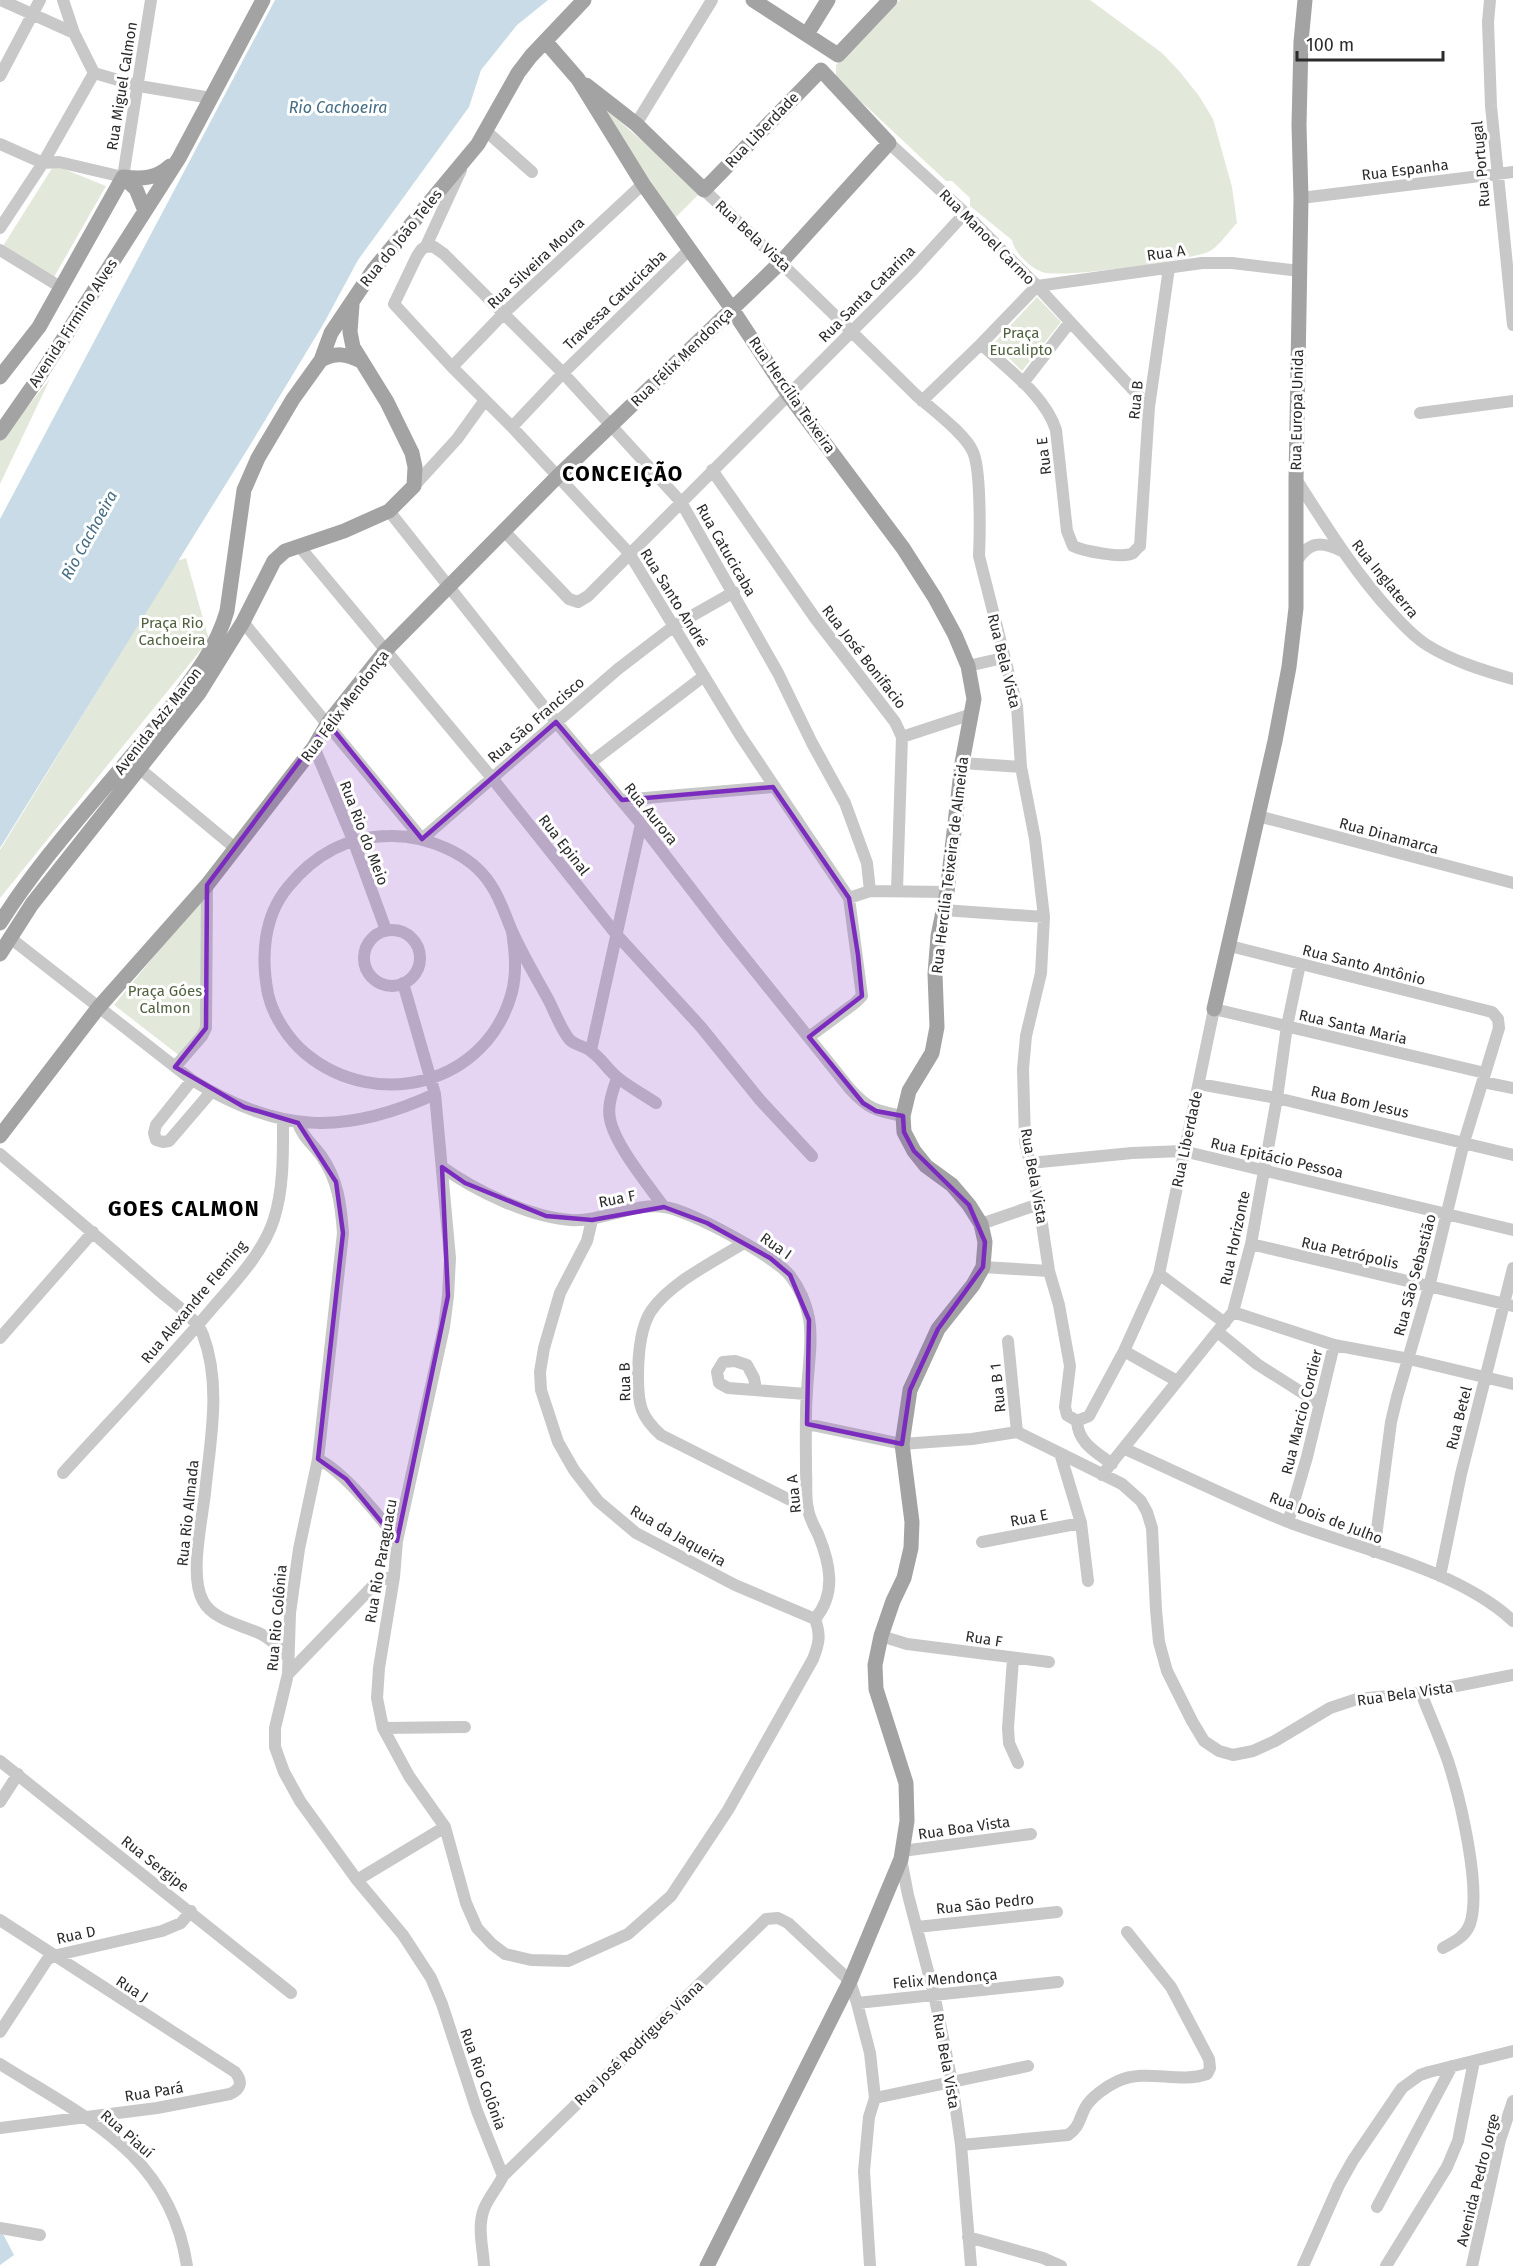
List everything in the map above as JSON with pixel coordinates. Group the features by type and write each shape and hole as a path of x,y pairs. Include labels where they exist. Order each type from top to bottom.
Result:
{"main road":[{"name":"Avenida Firmino Alves","path":"0,434 37,380 178,158 263,0"},
{"name":"Rua do João Teles","path":"414,486 415,466 412,453 387,402 353,347 350,332 353,300 403,232 464,162 486,131 518,73 584,0"},
{"path":"753,0 838,55 890,0"},
{"path":"807,34 828,0"},
{"name":"Rua Europa Unida","path":"1258,816 1289,667 1296,608 1301,42 1305,0"},
{"name":"Rua Hercília Teixeira","path":"545,41 578,79 643,184 732,309 788,394 903,548 935,598 955,635 968,666"},
{"name":"Rua Manoel Carmo","path":"821,70 889,143"},
{"name":"Rua Liberdade","path":"704,190 821,70"},
{"name":"Rua Bela Vista","path":"578,79 636,124 704,190"},
{"name":"Rua Félix Mendonça","path":"0,1136 98,1008 207,885 314,747 328,723 386,650 557,477 782,262 889,143"},
{"path":"123,177 152,178 163,172 178,158"},
{"name":"Avenida Firmino Alves","path":"0,377 39,327 123,177"},
{"path":"123,177 136,189 145,211"},
{"name":"Avenida Aziz Maron","path":"0,923 70,828 156,725 207,658 223,626 227,611 244,490 258,458 293,399 321,360 331,333 353,300"},
{"path":"321,360 333,354 347,355 362,361"},
{"path":"388,511 414,486"},
{"name":"Avenida Aziz Maron","path":"0,954 32,904 199,693 243,622 274,561 285,551 344,531 388,511"},
{"name":"Rua Hercília Teixeira de Almeida","path":"903,1116 909,1091 932,1053 937,1027 935,974 962,763 974,699 968,666"},
{"name":"Rua Liberdade","path":"1214,1009 1258,816"},
{"path":"707,2266 850,1981 902,1855 907,1821 906,1783 876,1689 875,1665 881,1636 904,1578 911,1548 912,1522 902,1444 910,1390 921,1363 938,1329 973,1285 983,1267 985,1242 981,1224 969,1204 952,1185 926,1166 914,1151 904,1132 903,1116"}],"street":[{"path":"1,0 74,33"},
{"path":"0,76 40,0"},
{"path":"63,0 74,33 94,73 139,86 211,98"},
{"name":"Rua Miguel Calmon","path":"123,177 151,0"},
{"path":"636,124 712,0"},
{"name":"Rua Portugal","path":"1490,0 1488,60 1513,325"},
{"path":"821,70 838,55"},
{"path":"0,228 43,163 94,73"},
{"path":"486,131 532,172"},
{"name":"Rua Manoel Carmo","path":"889,143 965,213 1037,286 1149,407"},
{"path":"0,144 43,163 59,162 123,177"},
{"path":"426,246 464,162"},
{"name":"Rua Espanha","path":"1301,198 1513,172"},
{"name":"Rua Silveira Moura","path":"452,367 504,313 643,184"},
{"name":"Rua Bela Vista","path":"704,190 782,262 966,441 976,459 979,556 1017,706 1021,767 1035,838 1044,917 1041,973 1026,1036 1023,1069 1024,1141 1039,1204 1049,1271 1059,1305 1070,1366 1065,1407 1067,1415 1077,1421"},
{"name":"Rua Santa Catarina","path":"503,530 569,599 578,602 588,597 629,553 913,270 965,213"},
{"name":"Rua Catucicaba","path":"426,246 434,247 444,254 504,313 612,424 681,502 734,592 845,803 867,863 870,891"},
{"name":"Rua Santo André","path":"426,246 417,256 394,304 629,553 773,787 849,898 862,996 855,1004 808,1037"},
{"path":"0,250 62,288"},
{"name":"Travessa Catucicaba","path":"512,427 563,373 689,250"},
{"name":"Rua A","path":"1037,286 1202,263 1232,263 1300,271"},
{"name":"Rua B","path":"1141,536 1149,407 1169,268"},
{"path":"922,400 1037,286"},
{"path":"1023,383 1070,322"},
{"name":"Rua E","path":"981,344 1023,383 1052,418 1056,430 1067,531 1073,546 1082,550 1125,555 1133,553 1140,546 1141,536"},
{"path":"414,486 457,439 484,400"},
{"path":"1420,413 1513,401"},
{"name":"Rua José Bonifacio","path":"712,470 815,618 896,722 902,737"},
{"name":"Rua Inglaterra","path":"1296,479 1342,551 1408,631 1427,645 1495,674 1513,679"},
{"name":"Rua Aurora","path":"388,511 863,1103 876,1111 903,1116"},
{"path":"1296,562 1302,551 1310,546 1326,543 1342,551"},
{"name":"Rua Epinal","path":"299,546 492,778 616,934 701,1027 760,1100 812,1156"},
{"name":"Rua São Francisco","path":"422,839 618,669 674,626 734,592"},
{"path":"243,622 422,839"},
{"path":"968,666 1003,658"},
{"path":"590,764 704,676"},
{"path":"897,890 902,737 972,714"},
{"name":"Rua Rio do Meio","path":"314,747 353,840 386,930"},
{"path":"962,763 1021,767"},
{"path":"140,769 235,848"},
{"path":"622,800 773,787"},
{"name":"Rua Dinamarca","path":"1258,816 1513,883"},
{"path":"591,1050 641,824"},
{"path":"387,836 422,839 444,847 471,863 489,882 505,909 512,932 516,962 512,993 500,1021 482,1046 458,1066 430,1079 402,1085 374,1085 321,1066 298,1047 281,1025 269,999 264,971 264,943 272,915 285,890 303,869 327,852 353,840 387,836"},
{"path":"175,1067 202,1036 206,1028 207,885"},
{"path":"849,898 870,891 947,892"},
{"path":"0,907 15,900"},
{"path":"943,910 1044,917"},
{"path":"386,930 396,930 406,934 418,949 420,959 417,969 403,983 385,984 369,974 365,966 364,957 370,940 386,930"},
{"path":"512,932 569,1039 591,1050 617,1078 656,1103"},
{"path":"9,937 192,1080 211,1092 244,1107 298,1123 324,1124 362,1120 400,1109 435,1094"},
{"name":"Rua Santo Antônio","path":"1230,946 1492,1012"},
{"name":"Rua Horizonte","path":"1102,1475 1233,1312 1251,1244 1277,1098 1287,1026 1300,964"},
{"path":"403,983 430,1079"},
{"name":"Rua Santa Maria","path":"1214,1009 1484,1078 1513,1088"},
{"name":"Rua Liberdade","path":"1077,1421 1089,1416 1124,1352 1159,1274 1214,1009"},
{"name":"Rua São Sebastião","path":"1374,1552 1391,1422 1429,1287 1464,1142 1499,1028 1498,1019 1492,1012"},
{"name":"Rua F","path":"540,1372 544,1348 560,1293 587,1241 592,1220 629,1210 664,1207 618,1138 610,1119 610,1101 617,1078"},
{"name":"Rua Rio Paraguacu","path":"430,1079 435,1094 449,1248 448,1296 444,1327 397,1541 394,1577 379,1668 377,1698 383,1728 409,1776 445,1827 466,1903 477,1928 492,1944 505,1954 531,1960 568,1961 628,1934 671,1896 728,1810 813,1659 820,1643 815,1619"},
{"path":"192,1080 156,1125 154,1133 156,1140 169,1141 211,1092"},
{"name":"Rua Bom Jesus","path":"1199,1084 1277,1098 1513,1155"},
{"name":"Rua Alexandre Fleming","path":"63,1473 198,1325 263,1243 274,1220 283,1165 283,1119"},
{"name":"Rua Rio Colônia","path":"298,1123 306,1140 321,1156 336,1182 343,1233 318,1459 299,1549 290,1613 288,1674 275,1728 275,1748 284,1772 300,1801 357,1880 403,1935 431,1978 442,2004 477,2111 503,2176"},
{"name":"Rua Epitácio Pessoa","path":"1030,1163 1132,1153 1183,1151 1513,1230"},
{"path":"0,1154 198,1325"},
{"path":"442,1167 465,1183 519,1207 546,1216 571,1220 592,1220"},
{"path":"981,1224 1039,1204"},
{"name":"Rua I","path":"664,1207 707,1223 770,1258 790,1275 803,1297 809,1320 806,1394"},
{"path":"0,1338 93,1232"},
{"name":"Rua B","path":"744,1243 688,1278 666,1295 651,1312 644,1330 638,1366 641,1411 648,1424 661,1435 808,1509"},
{"name":"Rua Petrópolis","path":"1251,1244 1508,1305"},
{"path":"983,1267 1049,1271"},
{"name":"Rua Betel","path":"1440,1576 1461,1474 1485,1377 1508,1305 1513,1268"},
{"path":"1159,1274 1222,1328 1257,1364 1320,1404"},
{"path":"1233,1312 1334,1345 1409,1359 1513,1384"},
{"name":"Rua Rio Almada","path":"198,1325 207,1349 213,1393 213,1417 197,1553 199,1592 210,1611 262,1635 278,1646 288,1657"},
{"name":"Rua B 1","path":"1008,1341 1017,1432"},
{"name":"Rua Marcio Cordier","path":"1288,1522 1334,1345"},
{"path":"1124,1352 1177,1381"},
{"name":"Rua da Jaqueira","path":"540,1372 541,1390 558,1442 573,1470 605,1508 636,1533 735,1585 815,1619"},
{"path":"756,1389 806,1394"},
{"name":"Rua A","path":"806,1394 808,1509 823,1547 830,1578 829,1596 815,1619"},
{"path":"1077,1421 1077,1432 1084,1443 1112,1464"},
{"path":"807,1424 902,1444 972,1439 1017,1432 1102,1475"},
{"name":"Rua Dois de Julho","path":"1125,1449 1288,1522 1440,1576 1481,1597 1513,1621"},
{"path":"1060,1453 1081,1523 1088,1581"},
{"path":"318,1459 331,1466 346,1479 397,1541"},
{"name":"Rua Bela Vista","path":"1102,1475 1122,1484 1141,1501 1147,1512 1152,1528 1152,1565 1159,1642 1167,1671 1204,1741 1218,1750 1233,1755 1253,1751 1275,1741 1330,1708 1357,1699 1421,1693 1513,1675"},
{"name":"Rua E","path":"982,1542 1081,1523"},
{"path":"288,1674 379,1580 394,1577"},
{"name":"Rua F","path":"881,1636 907,1644 1013,1659 1008,1728 1009,1743 1018,1763"},
{"path":"1013,1659 1049,1662"},
{"path":"1421,1693 1448,1762 1474,1880 1473,1908 1469,1925 1460,1939 1443,1948"},
{"path":"383,1728 465,1726"},
{"name":"Rua Sergipe","path":"0,1761 291,1993"},
{"path":"0,1802 18,1774"},
{"path":"357,1880 445,1827"},
{"name":"Rua Boa Vista","path":"902,1855 1031,1834"},
{"name":"Rua Bela Vista","path":"902,1855 916,1927 934,1994 952,2082 961,2145 971,2266"},
{"name":"Rua D","path":"0,2032 47,1960 53,1956 162,1931 181,1923 191,1911"},
{"name":"Rua São Pedro","path":"916,1927 1057,1911"},
{"name":"Rua José Rodrigues Viana","path":"484,2266 480,2234 481,2218 484,2206 503,2176 766,1919 778,1918 788,1923 850,1981"},
{"name":"Rua J","path":"0,1920 235,2072 240,2079 239,2087"},
{"path":"961,2145 1068,2135 1079,2125 1086,2106 1118,2080 1141,2075 1200,2077 1207,2074 1210,2068 1209,2059 1171,1987 1127,1932"},
{"path":"850,1981 870,2053 875,2098 869,2117 864,2171 870,2266"},
{"name":"Felix Mendonça","path":"856,2003 1058,1982"},
{"path":"1303,2266 1348,2169 1402,2088 1420,2075 1513,2051"},
{"path":"1386,2266 1433,2193 1455,2150 1474,2061"},
{"name":"Rua Piauí","path":"0,2064 85,2117 138,2159 162,2191 176,2221 187,2266"},
{"path":"875,2098 1028,2066"},
{"path":"1377,2207 1452,2066"},
{"name":"Rua Pará","path":"0,2128 167,2106 230,2094 239,2087"},
{"name":"Avenida Pedro Jorge","path":"1472,2266 1500,2140 1513,2101"},
{"path":"0,2228 40,2235"},
{"path":"968,2237 1061,2266"}],"highlighted area":[{"path":"556,722 622,800 773,787 849,898 858,955 862,996 809,1037 863,1103 876,1111 903,1116 904,1132 914,1151 969,1205 985,1242 983,1267 938,1329 910,1390 902,1444 807,1424 809,1320 790,1275 770,1258 707,1223 664,1207 592,1220 546,1216 465,1183 442,1167 448,1296 397,1541 346,1479 318,1459 343,1233 336,1182 298,1123 244,1107 175,1067 206,1028 207,885 328,723 422,839"}],"green space":[{"path":"900,0 1090,0 1162,53 1199,96 1213,119 1232,187 1237,223 1212,250 1195,256 1124,268 1074,273 1054,274 1042,272 1033,267 1019,254 1012,240 970,206 970,198 952,181 946,181 836,78 836,65"},
{"path":"595,100 701,192 673,220"},
{"path":"54,165 106,186 54,277 3,246"},
{"name":"Praça Eucalipto","path":"1037,297 1061,322 1022,371 994,343"},
{"path":"50,379 0,484 0,440"},
{"name":"Praça Rio Cachoeira","path":"186,558 209,640 0,898 0,850 177,561"},
{"name":"Praça Góes Calmon","path":"202,898 201,1037 185,1060 114,1005"}],"water":[{"name":"Rio Cachoeira","path":"275,0 548,0 517,25 481,70 469,107 358,260 324,323 247,450 0,848 0,519"},
{"path":"2,2232 14,2255 0,2265 0,2233"}],"district":[{"name":"CONCEIÇÃO","path":"623,474"},
{"name":"GOES CALMON","path":"184,1209"}]}
